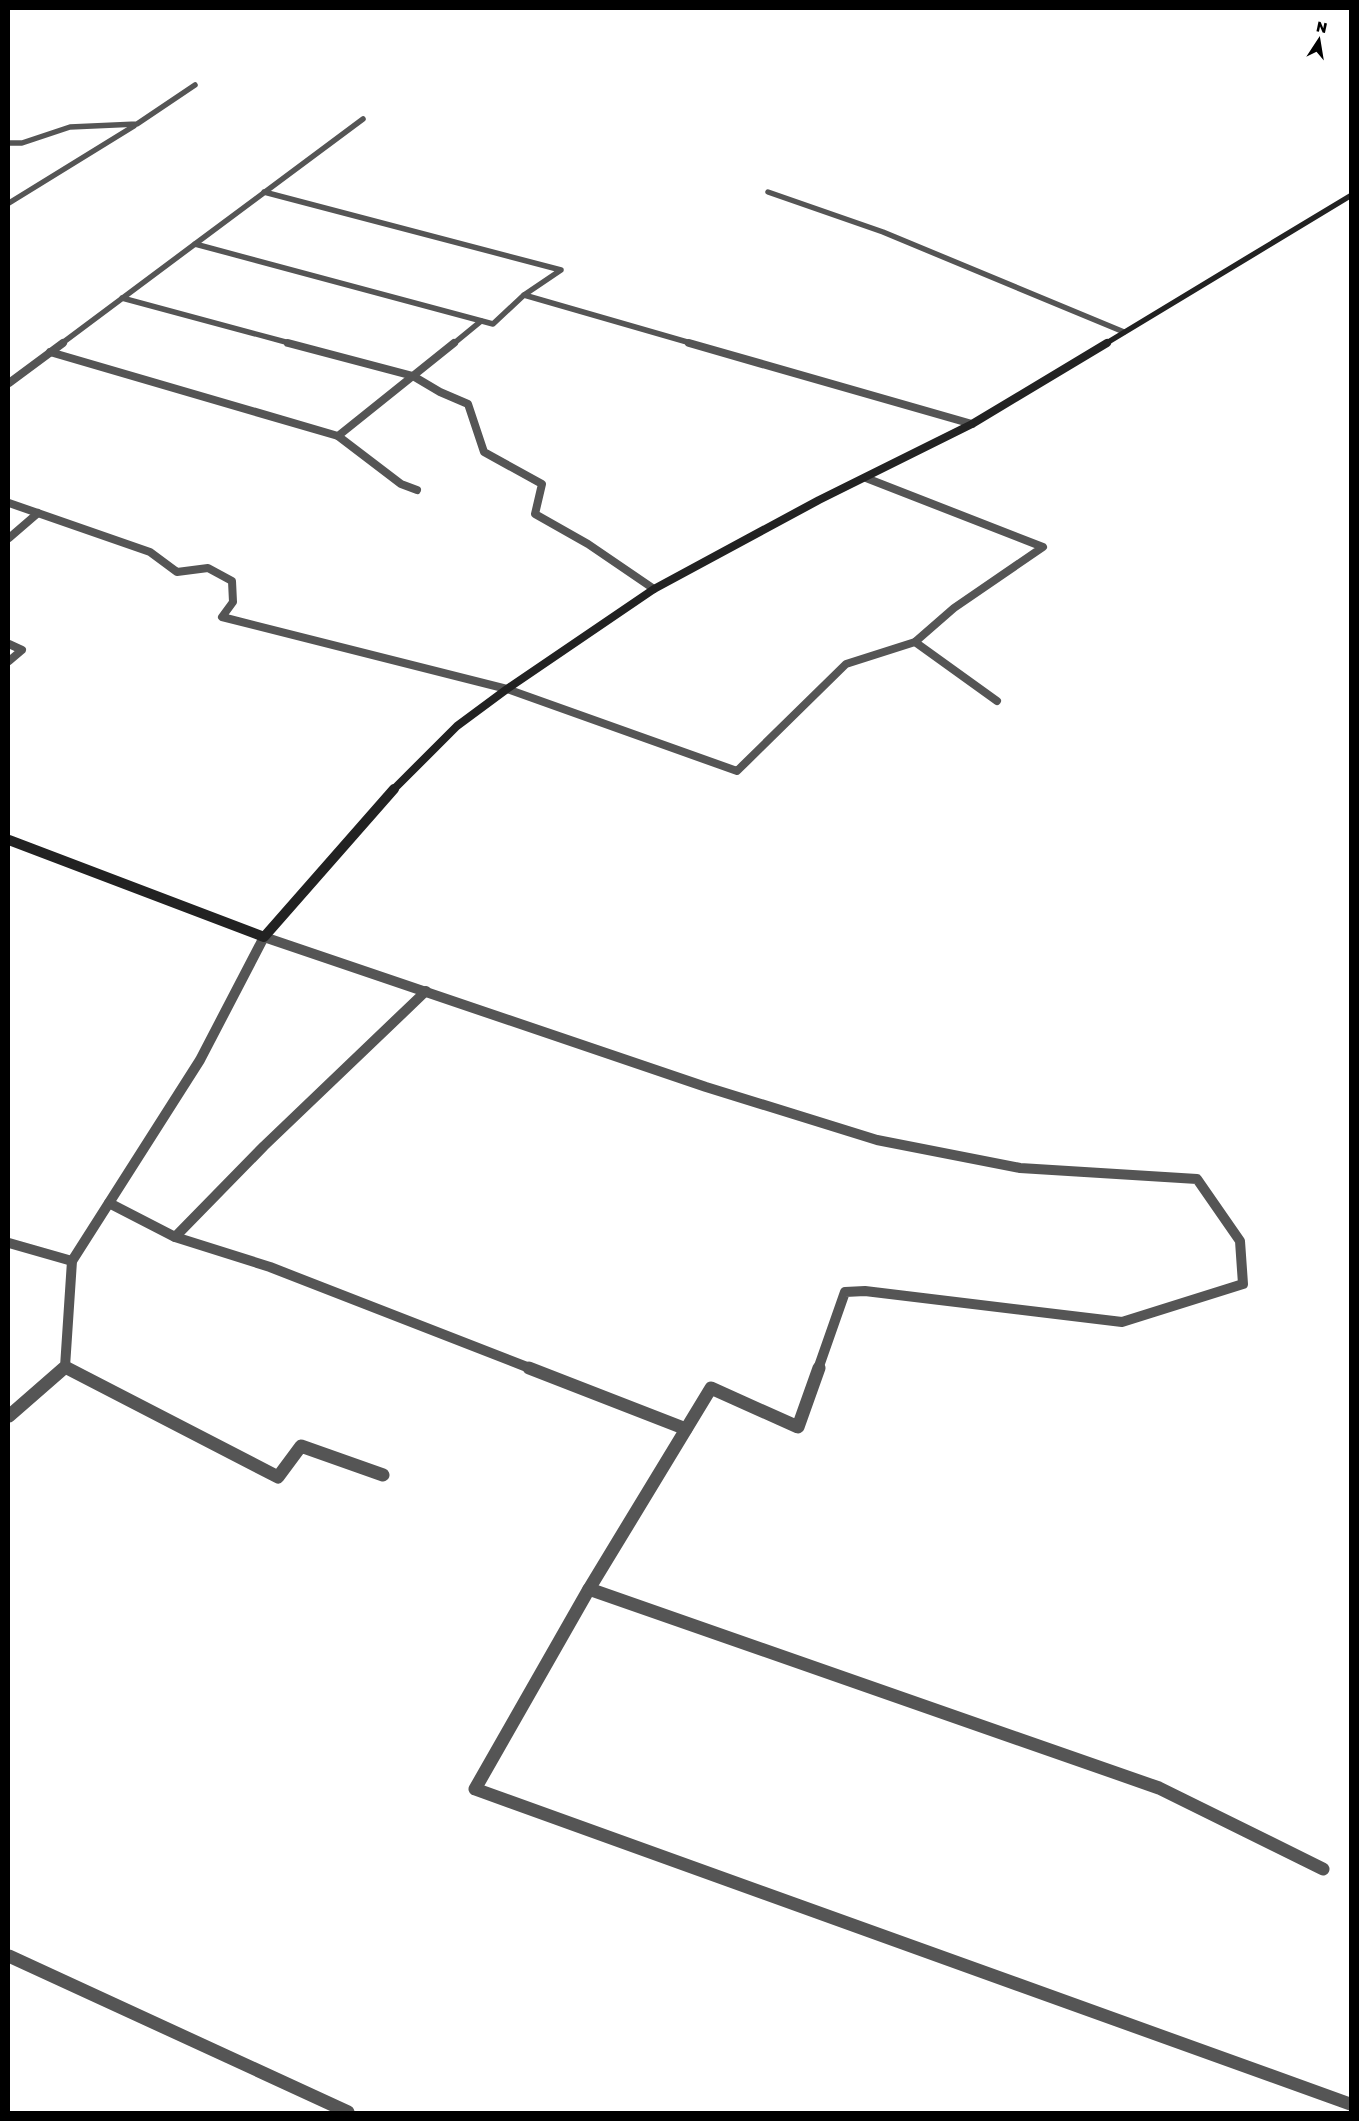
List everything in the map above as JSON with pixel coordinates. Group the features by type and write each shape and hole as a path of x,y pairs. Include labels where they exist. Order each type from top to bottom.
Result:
{"main road":[{"path":"9,840 264,937 403,778 457,726 507,689 654,589 819,500 972,424 1350,196"}],"street":[{"path":"9,203 195,85"},
{"path":"9,383 363,119"},
{"path":"9,143 22,143 70,126 136,124"},
{"path":"195,244 493,324 524,295 560,270 264,192"},
{"path":"768,192 883,232 1124,332"},
{"path":"524,295 972,424"},
{"path":"122,298 413,376 440,392 468,404 484,452 542,484 535,514 588,544 654,589"},
{"path":"338,436 481,321"},
{"path":"50,352 338,436 401,484 417,490"},
{"path":"9,503 150,552 177,572 208,568 232,581 233,602 222,617 507,689 737,771 846,664 915,642 954,608 1043,547 866,478"},
{"path":"9,538 38,513"},
{"path":"915,642 997,701"},
{"path":"9,644 22,650 9,661"},
{"path":"9,1416 64,1368 72,1261 200,1060 264,937 706,1086 878,1140 1020,1168 1198,1179 1240,1241 1242,1284 1122,1322 865,1291 845,1292 798,1427 711,1388 589,1588 476,1789 1350,2104"},
{"path":"175,1237 264,1146 426,991"},
{"path":"109,1203 175,1237 270,1267 686,1430"},
{"path":"9,1243 72,1261"},
{"path":"64,1368 278,1477 301,1446 383,1475"},
{"path":"589,1588 1159,1788 1323,1869"},
{"path":"9,1956 348,2112"}]}
